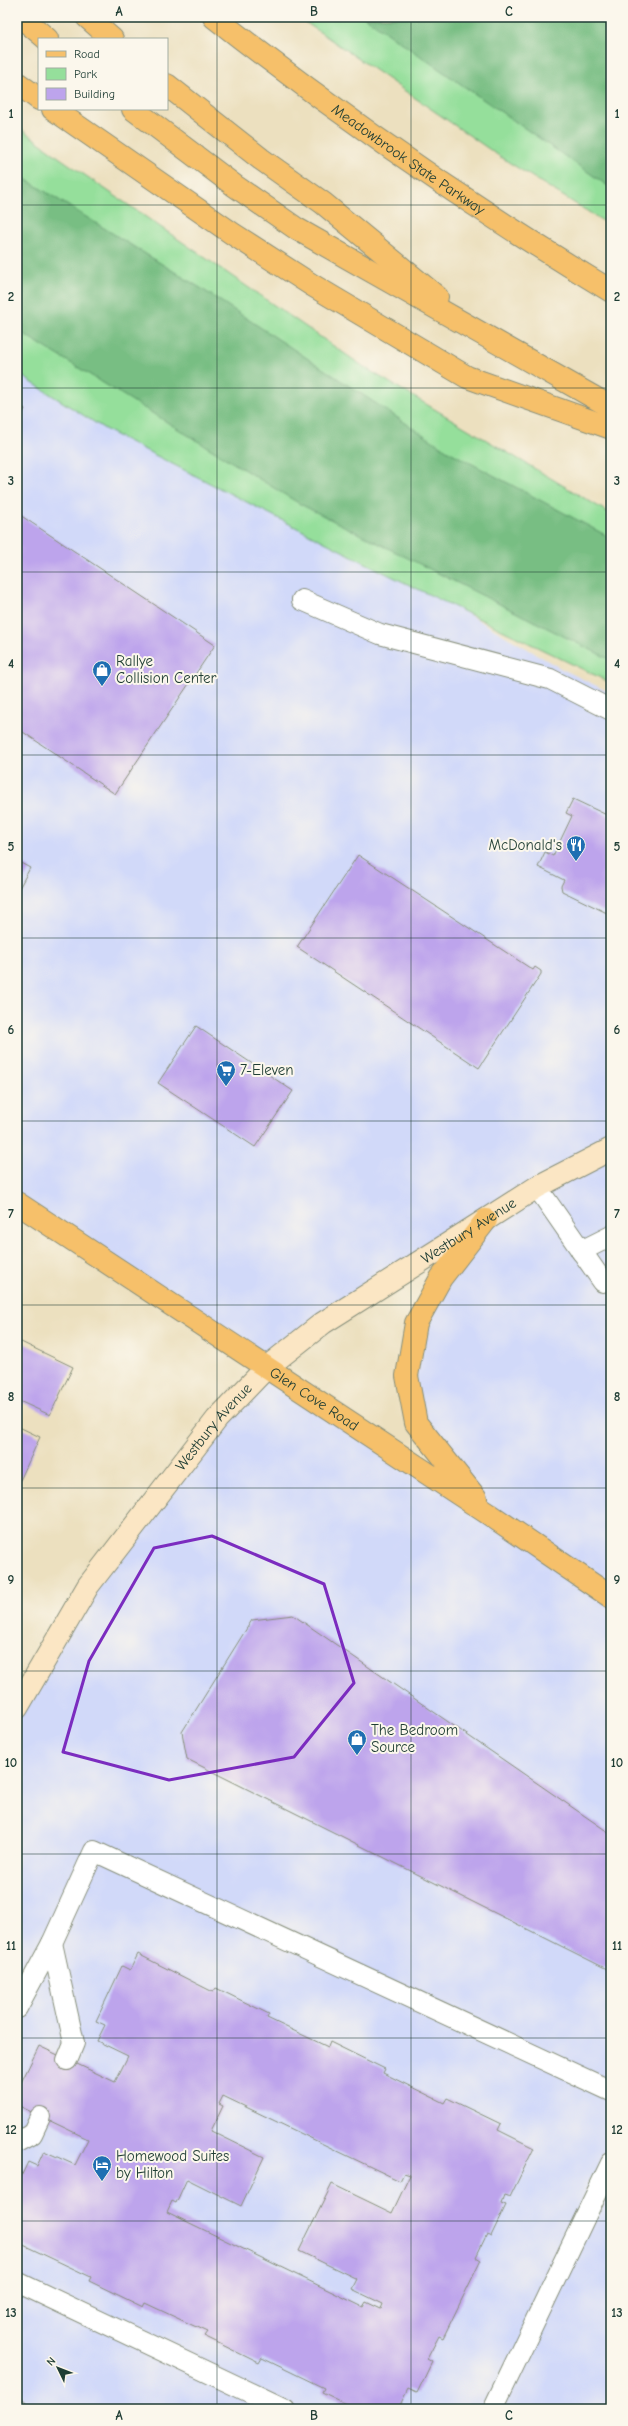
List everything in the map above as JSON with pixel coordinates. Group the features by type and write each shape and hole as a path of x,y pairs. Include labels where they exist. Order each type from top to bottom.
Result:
{"main road":[{"path":"21,17 46,38"},
{"path":"87,17 111,38"},
{"name":"Meadowbrook State Parkway","path":"214,17 299,84 417,168 536,246 611,291"},
{"path":"17,83 38,98"},
{"path":"168,87 249,150 323,203 484,335"},
{"path":"54,110 214,221 312,285 467,378 611,428"},
{"path":"134,110 235,186 297,229 611,407"},
{"name":"Westbury Avenue","path":"17,1708 88,1586 217,1419 266,1368 323,1323 537,1188 611,1149"},
{"name":"Glen Cove Road","path":"17,1203 486,1512 611,1597"},
{"path":"486,1220 441,1278 416,1323 407,1376 416,1423 486,1512"}],"lane":[{"path":"302,600 380,634 550,679 611,710"},
{"path":"537,1188 603,1282"},
{"path":"581,1251 611,1236"},
{"path":"17,2008 52,1943 94,1851 611,2091"},
{"path":"52,1943 74,2043 67,2060"},
{"path":"17,2142 32,2134 40,2117"},
{"path":"493,2409 611,2163"},
{"path":"17,2282 285,2409"}],"highlighted area":[{"path":"212,1536 324,1584 354,1683 294,1757 169,1780 63,1752 89,1661 154,1548"}],"shaded area":[{"path":"17,350 560,668 611,693 611,1595 486,1512 416,1423 416,1323 485,1222 263,1368 17,1205"},
{"path":"263,1368 611,1598 611,2409 17,2409 17,1701 79,1595"}],"green space":[{"path":"298,17 611,17 611,226 502,158"},
{"path":"364,17 611,17 611,188"},
{"path":"17,126 60,158 367,369 611,514 611,683 389,575 108,431 17,373"},
{"path":"17,174 202,289 448,451 611,538 611,660 300,504 17,330"}],"building":[{"path":"17,403 25,409 17,421"},
{"name":"Rallye Collision Center","path":"17,513 215,645 115,794 17,728"},
{"name":"McDonald's","path":"573,799 611,817 611,915 562,891 561,886 564,880 538,867 545,852 553,856 572,816 566,813"},
{"path":"358,855 533,970 535,967 541,971 541,974 479,1068 297,947"},
{"path":"17,861 30,868 17,892"},
{"name":"7-Eleven","path":"196,1026 293,1091 255,1147 158,1083"},
{"path":"17,1340 73,1367 50,1415 17,1400"},
{"path":"17,1426 40,1437 17,1487"},
{"path":"293,1615 611,1834 611,1971 187,1759 182,1732 252,1620"},
{"name":"Homewood Suites by Hilton","path":"138,1954 213,1992 216,1988 269,2014 267,2018 328,2047 330,2042 385,2069 383,2073 444,2103 447,2098 501,2124 498,2130 534,2148 510,2197 504,2195 501,2203 506,2205 491,2236 487,2234 476,2257 481,2260 443,2338 439,2336 427,2359 432,2362 417,2393 408,2389 398,2409 357,2409 322,2392 324,2388 262,2358 259,2363 204,2336 207,2332 145,2303 143,2307 89,2281 91,2277 17,2242 17,2185 28,2162 37,2166 44,2151 75,2165 88,2139 17,2105 17,2091 39,2046 115,2082 128,2056 97,2041 105,2025 96,2021 122,1966 130,1970","holes":["223,2096 400,2181 404,2173 410,2175 392,2213 332,2184 299,2251 357,2279 352,2289 383,2304 381,2309 366,2302 363,2307 167,2212 172,2201 176,2203 187,2179 241,2206 264,2157 211,2131 223,2106 219,2104"]}],"place":[{"name":"Rallye Collision Center","path":"102,687"},
{"name":"McDonald's","path":"576,862"},
{"name":"7-Eleven","path":"226,1087"},
{"name":"The Bedroom Source","path":"357,1756"},
{"name":"Homewood Suites by Hilton","path":"102,2182"}]}
